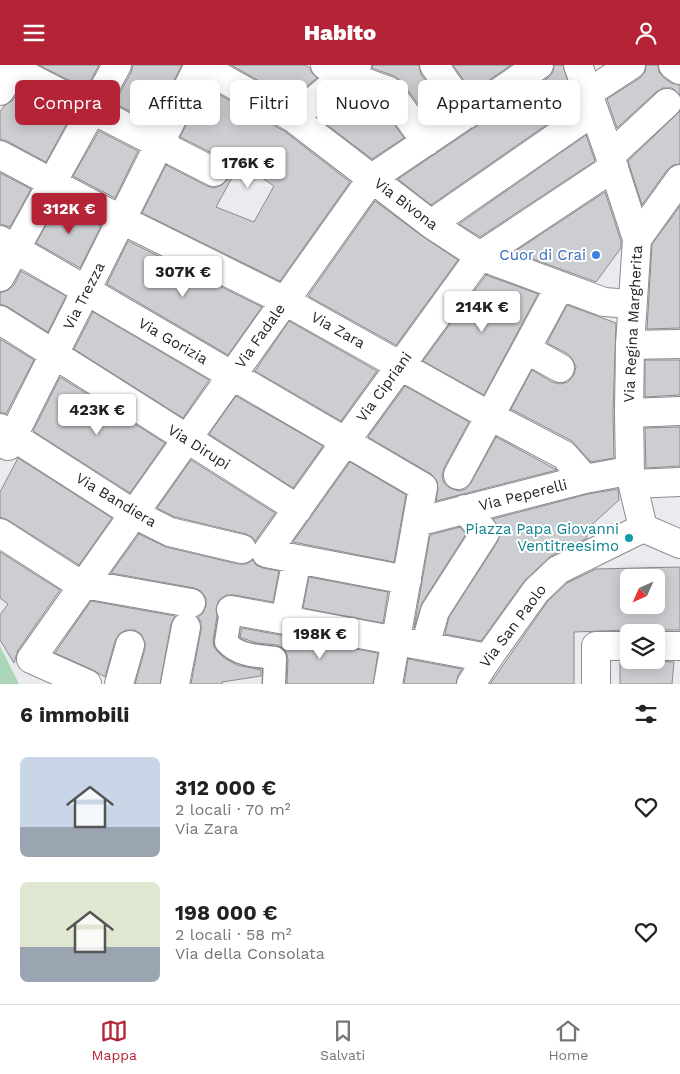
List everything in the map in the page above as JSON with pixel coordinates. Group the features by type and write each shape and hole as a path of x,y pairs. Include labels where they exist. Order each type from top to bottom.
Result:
{"street":[{"path":"109,80 117,65"},
{"name":"Via Bivona","path":"199,65 230,82"},
{"name":"Via Trezza","path":"7,437 54,354 199,65"},
{"path":"434,65 445,80"},
{"name":"Via Regina Margherita","path":"578,65 637,239 630,345 629,413 632,479 643,528"},
{"path":"431,224 591,102 631,65"},
{"path":"673,65 680,70"},
{"path":"307,104 343,68 389,91 426,142"},
{"name":"Via Fadale","path":"509,80 522,70"},
{"path":"8,72 26,80"},
{"name":"Via Cipriani","path":"254,551 298,509 480,256 612,162 668,103"},
{"path":"0,277 8,244 52,183 84,125"},
{"path":"120,125 214,172"},
{"name":"Via Bivona","path":"302,125 431,224 480,256 604,302 632,304"},
{"name":"Via Fadale","path":"87,684 31,659 372,178 451,125"},
{"name":"Via Zara","path":"0,155 122,220 285,301 490,416 564,455 585,479"},
{"path":"637,239 680,179"},
{"name":"Via Gorizia","path":"8,244 423,487 417,522"},
{"path":"458,475 560,286"},
{"name":"Via Dirupi","path":"0,320 298,509"},
{"path":"630,345 680,344"},
{"path":"526,349 560,368"},
{"path":"629,413 680,411"},
{"name":"Via Bandiera","path":"7,437 134,514 170,532 254,551 407,580"},
{"name":"Via Peperelli","path":"417,522 585,479 617,473 632,479 677,483"},
{"path":"425,646 435,611 484,533 465,509"},
{"path":"388,684 417,522"},
{"path":"643,528 680,544"},
{"name":"Via San Paolo","path":"471,684 536,591 558,569 643,528"},
{"path":"0,533 70,578 84,584 189,615 175,684"},
{"path":"285,620 297,559"},
{"path":"274,684 275,658 240,653 232,649 226,642 231,610 488,658"},
{"path":"119,684 130,645"},
{"path":"596,684 596,647 620,647"},
{"path":"665,647 680,647"}],"green space":[{"path":"0,646 19,684 0,684"}],"building":[{"path":"39,65 99,65 91,80 68,80"},
{"path":"133,65 182,65 174,80 130,80 130,111 120,106 120,92 131,73"},
{"path":"231,65 305,65 310,68 317,78 307,86 307,80 257,80"},
{"path":"373,65 419,65 421,74 425,80 418,80 418,104 408,90 408,80 400,80 372,68"},
{"path":"453,65 511,65 489,80 464,80"},
{"path":"554,65 563,65 568,80 545,80 553,72"},
{"path":"646,65 658,65 659,72 664,78 671,83 680,85 680,95 672,88 663,88 656,92 617,128 607,99 640,78 645,72"},
{"path":"220,95 230,101 230,125 273,125 284,131 350,182 280,281 142,213 166,165 214,188 222,185 228,179 230,171 227,163 222,158 180,137 186,125 220,125","holes":["240,163 274,186 254,222 216,207"]},
{"path":"15,97 15,125 66,125 46,162 0,139 0,112 4,106"},
{"path":"680,111 680,164 673,165 667,170 642,205 628,161"},
{"path":"327,125 394,125 404,138 372,159"},
{"path":"478,125 546,125 431,205 398,179"},
{"path":"99,131 138,151 115,198 73,176"},
{"path":"586,135 595,161 480,237 459,224"},
{"path":"0,173 31,189 10,227 0,224"},
{"path":"605,192 621,241 621,248 596,282 514,252"},
{"path":"375,201 458,260 396,345 308,296"},
{"path":"58,204 101,226 80,268 36,243"},
{"path":"680,206 680,328 647,329 652,244"},
{"path":"128,241 262,307 228,355 107,284"},
{"path":"21,271 66,296 48,332 0,304 0,293 14,285"},
{"path":"486,275 538,294 484,395 423,361"},
{"path":"567,305 616,323 613,413 614,458 591,462 572,441 511,409 532,370 552,382 560,384 568,382 574,375 576,367 568,354 547,343"},
{"path":"93,312 209,380 183,418 74,349"},
{"path":"289,321 377,371 341,421 255,371"},
{"path":"0,339 34,360 6,414 0,412"},
{"path":"645,360 680,360 680,395 645,397"},
{"path":"60,377 165,443 130,493 33,431"},
{"path":"405,386 469,422 444,468 442,476 444,483 450,488 459,491 466,489 496,437 557,470 436,501 437,481 431,474 368,437"},
{"path":"236,396 323,446 293,488 209,434"},
{"path":"680,427 680,466 646,468 645,428"},
{"path":"18,458 112,518 79,565 8,520 0,517 0,492"},
{"path":"191,460 275,513 255,541 246,534 175,517 157,508"},
{"path":"350,462 406,495 394,562 293,542"},
{"path":"618,489 619,500 587,529 587,538 551,556 525,580 481,641 445,634 449,617 498,541 500,531 493,519 588,494"},
{"path":"460,527 466,534 422,603 414,628 430,535"},
{"path":"139,534 166,547 238,564 246,564 253,560 256,565 263,568 279,571 273,602 226,595 219,600 216,608 214,647 224,658 237,665 261,670 261,676 222,682 222,684 191,684 201,630 201,622 198,617 203,613 206,606 206,598 201,591 194,588 111,573"},
{"path":"0,552 60,590 18,650 14,663 0,640 0,615 8,604 0,598"},
{"path":"680,567 680,630 665,630 665,624 620,624 620,630 574,632 574,684 490,684 548,601 567,583 596,569"},
{"path":"309,577 388,592 383,623 303,608"},
{"path":"91,601 175,616 171,624 160,684 135,684 145,649 145,642 141,634 135,630 126,630 119,634 115,641 105,677 55,653"},
{"path":"242,628 378,653 373,684 287,684 288,659 283,648 242,638 240,637"},
{"path":"408,659 462,669 456,684 404,684"},
{"path":"665,662 674,662 672,684 620,684 620,669 665,669"}],"place":[{"name":"Cuor di Crai","path":"596,255"},
{"name":"Piazza Papa Giovanni Ventitreesimo","path":"629,538"}]}
